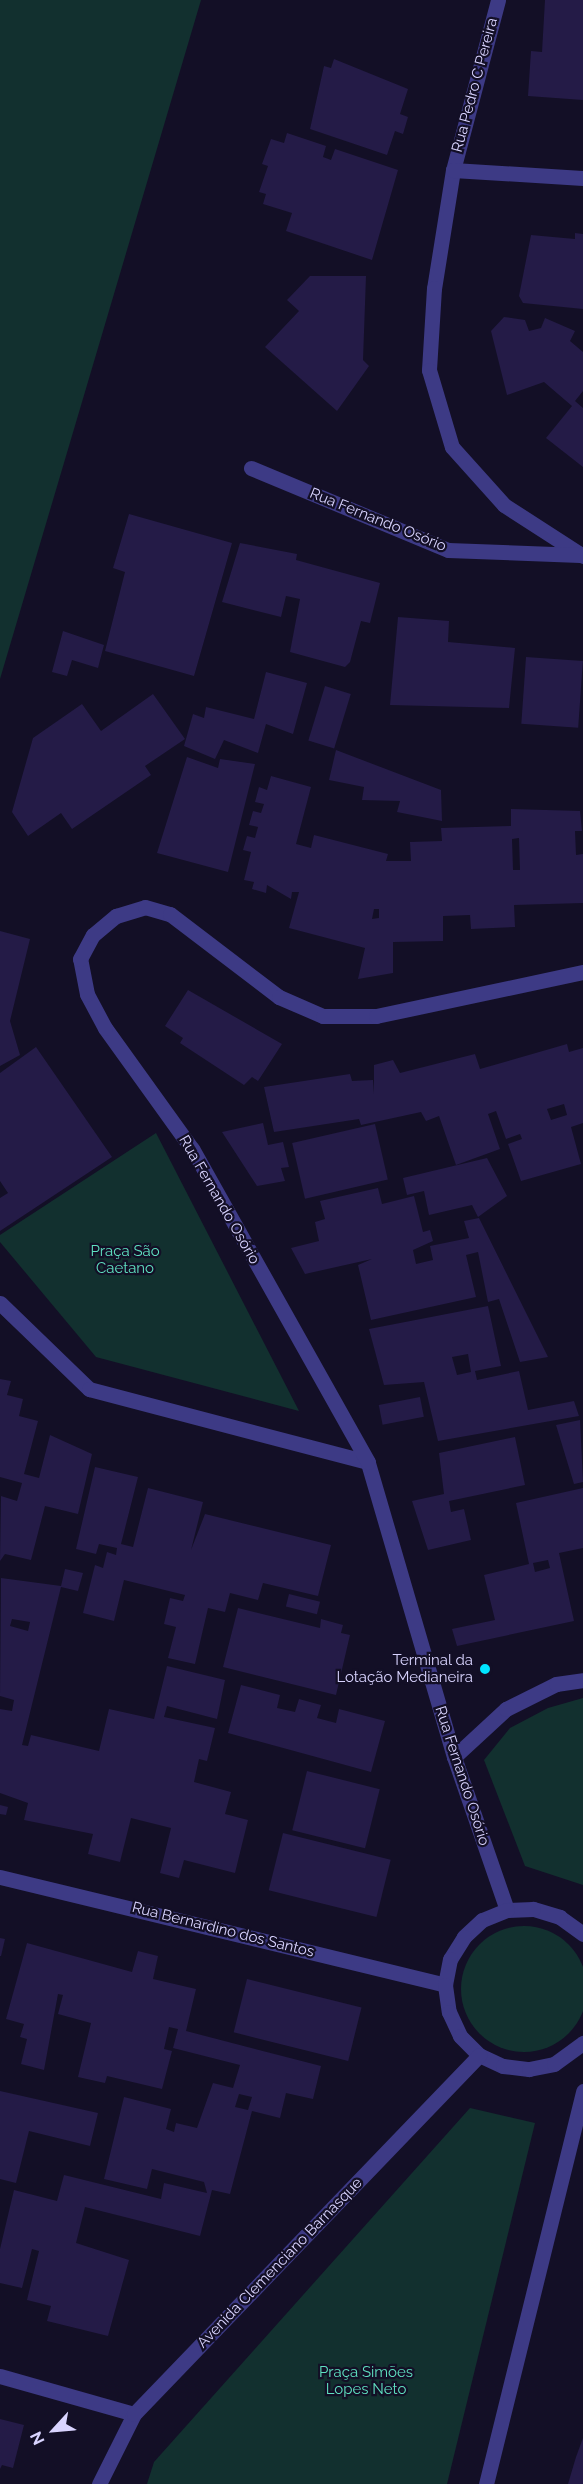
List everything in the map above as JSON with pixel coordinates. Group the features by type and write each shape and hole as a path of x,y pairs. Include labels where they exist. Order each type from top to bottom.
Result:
{"street":[{"name":"Rua Pedro C Pereira","path":"453,170 498,0"},
{"path":"453,170 583,178"},
{"name":"Rua Fernando Osório","path":"453,170 434,288 429,370 452,447 504,505 582,555"},
{"name":"Rua Fernando Osório","path":"251,468 448,550 582,555"},
{"name":"Rua Fernando Osório","path":"507,1911 454,1757 368,1462 192,1149 105,1028 87,994 80,959 93,934 116,916 145,907 170,914 279,997 323,1016 376,1016 583,972"},
{"path":"0,1303 88,1389 368,1462"},
{"path":"454,1757 506,1709 556,1684 583,1680"},
{"name":"Rua Bernardino dos Santos","path":"0,1877 445,1985"},
{"path":"583,1934 560,1917 533,1909 507,1911 482,1920 464,1937 450,1959 445,1985 449,2012 460,2036 479,2055 529,2069 554,2064 583,2043"},
{"name":"Avenida Clemenciano Barnasque","path":"99,2484 134,2414 479,2055"},
{"path":"486,2484 583,2091"},
{"path":"0,2376 134,2414"}],"green space":[{"path":"0,0 201,0 0,679"},
{"name":"Praça São Caetano","path":"156,1133 299,1411 96,1357 0,1242 0,1235"},
{"path":"583,1698 583,1885 525,1866 484,1760 510,1728 548,1708"},
{"path":"524,1926 548,1931 569,1944 582,1965 587,1989 582,2013 569,2034 548,2047 524,2052 500,2047 479,2034 466,2013 461,1989 466,1965 479,1944 500,1931"},
{"name":"Praça Simões Lopes Neto","path":"470,2108 535,2123 447,2484 147,2484 154,2462"}],"building":[{"path":"545,0 583,0 583,100 528,96 531,51 542,52"},
{"path":"334,59 408,89 400,114 408,117 403,134 395,131 387,155 310,129 324,66 331,68"},
{"path":"287,133 326,146 323,157 331,160 335,149 398,170 372,260 286,231 292,213 263,204 266,194 259,192 268,166 262,164 271,139 284,143"},
{"path":"575,233 583,234 583,309 523,303 519,296 531,235 575,239"},
{"path":"310,276 366,276 363,360 369,366 337,411 265,347 299,311 287,300"},
{"path":"504,317 525,320 529,331 541,328 545,318 575,331 570,341 583,352 583,391 575,401 583,408 583,467 546,438 572,406 544,382 507,395 491,331"},
{"path":"129,514 232,543 194,676 105,651 125,572 113,568"},
{"path":"240,543 297,554 296,560 380,583 370,623 361,621 350,662 345,667 290,652 300,599 286,596 281,617 222,602"},
{"path":"398,617 449,621 448,642 515,648 509,708 390,705"},
{"path":"63,631 104,645 98,668 72,660 67,676 52,672"},
{"path":"526,657 583,661 578,728 521,724"},
{"path":"266,672 307,683 293,734 266,724 258,753 224,740 215,759 184,746 193,714 204,718 206,707 254,719"},
{"path":"325,686 351,694 334,748 308,741"},
{"path":"153,694 185,739 145,766 151,775 72,829 61,813 28,836 12,812 33,738 82,704 101,731"},
{"path":"336,750 441,790 442,821 397,812 400,801 362,800 364,787 329,780"},
{"path":"187,757 218,768 220,759 255,764 228,872 157,853"},
{"path":"271,776 311,787 296,844 311,848 314,835 388,854 386,861 411,861 410,842 442,841 441,828 511,826 511,809 580,811 582,831 575,831 576,855 583,854 583,903 514,905 515,927 471,929 470,915 443,916 443,941 393,942 393,973 358,979 365,948 289,928 299,892 292,892 291,899 267,885 266,893 252,889 254,882 244,880 251,852 243,850 247,836 255,838 258,827 249,825 253,811 261,813 264,804 255,802 259,787 267,790","holes":["519,838 520,870 513,870 512,839","374,909 379,909 379,918 372,919"]},
{"path":"0,931 30,939 10,1021 20,1055 0,1066"},
{"path":"188,990 282,1044 258,1081 252,1077 244,1085 180,1043 183,1038 165,1026"},
{"path":"567,1044 569,1052 583,1048 583,1123 571,1127 581,1164 521,1181 508,1144 522,1139 520,1134 506,1139 496,1111 488,1114 500,1149 456,1165 439,1116 426,1121 421,1112 361,1125 359,1119 274,1132 264,1087 350,1074 352,1081 373,1080 374,1094 374,1065 393,1060 400,1073 475,1054 480,1069","holes":["564,1104 567,1115 551,1120 547,1109"]},
{"path":"36,1047 112,1157 0,1231 0,1198 8,1193 0,1181 0,1073"},
{"path":"263,1123 268,1145 283,1142 289,1167 281,1168 285,1181 257,1186 222,1132"},
{"path":"375,1124 388,1180 305,1199 292,1143"},
{"path":"487,1158 507,1196 478,1217 472,1205 429,1215 424,1191 407,1195 403,1178"},
{"path":"378,1188 382,1204 414,1196 423,1232 430,1230 433,1241 413,1250 416,1264 433,1260 430,1246 469,1238 464,1221 479,1218 548,1357 520,1362 499,1299 488,1302 478,1252 466,1255 476,1297 371,1320 358,1265 372,1259 305,1274 291,1248 319,1241 315,1222 325,1219 320,1201"},
{"path":"488,1306 501,1366 475,1371 477,1380 519,1371 528,1410 574,1401 579,1416 438,1441 424,1382 384,1385 369,1329","holes":["468,1354 471,1372 457,1375 452,1357"]},
{"path":"0,1379 11,1381 7,1395 23,1399 19,1416 38,1421 24,1474 39,1478 50,1435 92,1454 78,1514 45,1506 31,1560 5,1554 0,1561 1,1496 17,1501 22,1483 0,1477"},
{"path":"420,1397 424,1417 383,1425 379,1405"},
{"path":"580,1420 583,1482 574,1484 556,1425"},
{"path":"515,1437 525,1485 449,1501 451,1512 464,1509 471,1540 428,1550 412,1501 444,1494 439,1453"},
{"path":"95,1467 138,1477 121,1544 133,1547 148,1488 203,1502 191,1550 205,1514 331,1545 318,1596 263,1583 258,1600 230,1593 225,1612 208,1608 195,1664 168,1658 176,1627 164,1624 170,1598 183,1601 185,1595 124,1580 114,1621 83,1613 95,1565 103,1568 107,1552 116,1555 117,1548 99,1544 96,1554 76,1549"},
{"path":"583,1488 583,1548 559,1553 574,1621 457,1646 452,1629 495,1620 484,1575 529,1564 516,1503","holes":["548,1560 550,1568 535,1572 533,1563"]},
{"path":"65,1569 83,1573 78,1591 61,1587 22,1745 28,1746 31,1735 99,1751 109,1709 154,1719 167,1666 225,1680 217,1719 167,1706 164,1717 215,1728 207,1761 199,1759 194,1782 231,1792 225,1814 248,1820 235,1873 184,1860 179,1878 160,1873 171,1828 131,1818 120,1862 88,1854 93,1834 24,1820 28,1803 0,1793 0,1709 12,1711 14,1700 0,1696 1,1578 61,1586","holes":["12,1619 30,1622 28,1631 10,1626"]},
{"path":"289,1594 320,1602 317,1614 286,1607"},
{"path":"238,1608 320,1628 321,1619 343,1625 341,1633 350,1635 336,1695 223,1667"},
{"path":"241,1685 280,1695 277,1708 295,1712 299,1699 321,1705 317,1718 336,1723 339,1709 385,1721 371,1772 228,1733"},
{"path":"307,1771 380,1789 365,1848 292,1830"},
{"path":"0,1805 8,1807 6,1815 0,1814"},
{"path":"283,1833 391,1860 376,1917 269,1890"},
{"path":"0,1938 5,1939 1,1956 0,1956"},
{"path":"27,1943 132,1972 138,1951 158,1956 153,1979 196,1989 186,2031 321,2066 313,2099 286,2093 280,2118 252,2111 230,2194 212,2190 200,2236 85,2207 76,2243 129,2260 108,2336 47,2321 51,2306 27,2300 39,2251 32,2249 22,2288 0,2283 0,2249 14,2190 57,2201 64,2175 161,2199 164,2183 207,2193 204,2182 152,2169 147,2189 104,2179 124,2097 171,2109 166,2129 174,2132 176,2123 197,2128 213,2083 233,2088 240,2065 173,2048 178,2029 169,2027 164,2049 172,2051 162,2089 107,2076 105,2083 78,2077 91,2023 58,2014 63,1995 58,1994 44,2070 21,2064 27,2039 20,2037 24,2024 6,2019","holes":["239,2094 252,2097 248,2110 235,2107"]},
{"path":"247,1979 361,2008 348,2061 234,2032"},
{"path":"0,2091 98,2113 90,2146 29,2131 16,2183 0,2179"},
{"path":"0,2419 24,2425 13,2468 2,2465 0,2469"},
{"path":"583,2438 583,2484 568,2484 576,2457"}],"place":[{"name":"Terminal da Lotação Medianeira","path":"485,1669"}]}
